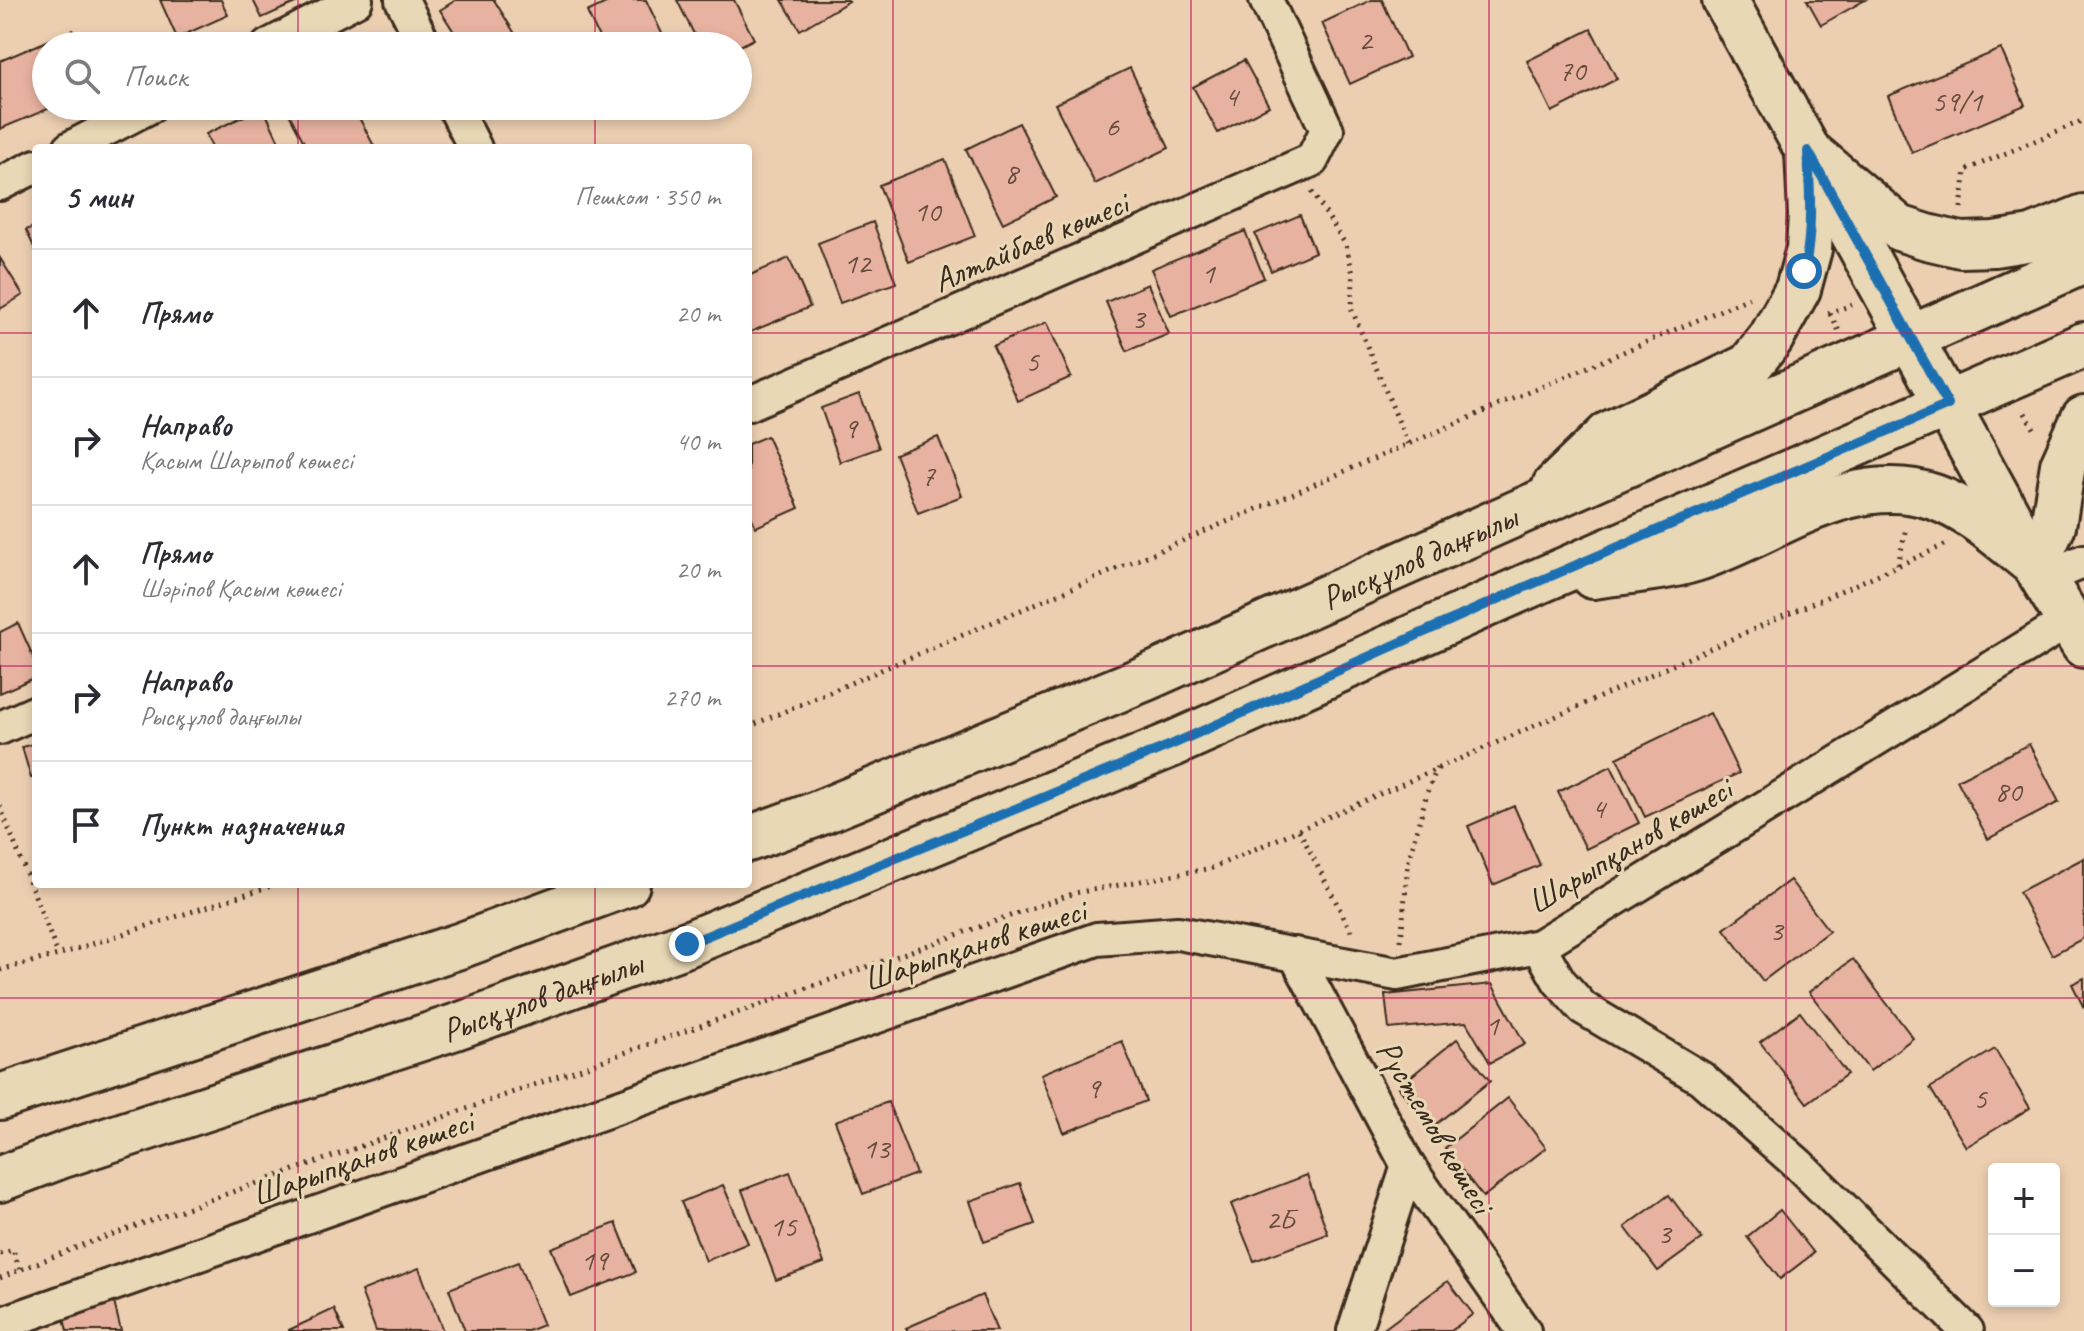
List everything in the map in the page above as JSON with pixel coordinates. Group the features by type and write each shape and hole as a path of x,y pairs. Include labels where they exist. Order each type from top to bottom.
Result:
{"main road":[{"path":"1725,0 2077,633"},
{"path":"1808,151 1899,228 1927,237 1961,245 1994,244 2032,238 2084,217"},
{"path":"1529,510 1609,434 1749,366 1771,338 1798,289 1809,249 1808,151"},
{"name":"Рысқұлов даңғылы","path":"752,838 1146,678 2084,261"},
{"name":"Рысқұлов даңғылы","path":"0,1179 63,1155 455,1027 687,944 1173,744 1523,588 2084,345"},
{"path":"2040,571 2053,526 2063,465 2084,418"},
{"path":"1523,588 1695,559 1817,507 1855,494 1894,490 1933,496 1963,511 2040,571"},
{"path":"0,1097 462,945 616,888"}],"street":[{"path":"295,32 356,0"},
{"path":"402,0 418,32"},
{"name":"Алтайбаев көшесі","path":"752,402 1312,160 1327,130 1266,0"},
{"path":"78,144 124,120"},
{"path":"461,120 473,144"},
{"path":"0,184 32,168"},
{"path":"2040,571 2084,561"},
{"name":"Шарыпқанов көшесі","path":"0,1324 1097,939 1178,933 1384,972 1539,946 2077,633"},
{"path":"0,728 32,714"},
{"path":"1539,946 1559,981 1583,1008 1701,1078 1799,1165 1967,1331"},
{"name":"Рүстемов көшесі","path":"1295,954 1408,1166 1524,1331"},
{"path":"1354,1331 1408,1166"}],"path":[{"path":"1960,217 1966,170 2084,120"},
{"path":"1298,167 1346,245 1353,274 1352,310 1408,444"},
{"path":"752,725 1751,297"},
{"path":"1898,566 1907,520"},
{"path":"0,1278 1075,893 1212,868 1955,540"},
{"path":"1384,972 1408,863 1437,768"},
{"path":"0,806 58,955"},
{"path":"1299,830 1384,972"},
{"path":"0,970 58,955 265,888"},
{"path":"0,1254 13,1250 20,1270"}],"building":[{"path":"160,0 221,0 228,15 190,32 174,32"},
{"path":"253,0 302,0 262,18"},
{"path":"456,0 494,0 514,32 454,32 440,10"},
{"path":"612,0 646,0 661,32 596,32 587,12"},
{"path":"677,0 734,0 750,32 693,32"},
{"path":"782,0 848,0 849,1 800,30"},
{"path":"1371,0 1382,0 1408,57 1350,84 1322,23"},
{"path":"1807,0 1865,0 1821,25"},
{"path":"1591,29 1617,79 1552,112 1527,61"},
{"path":"32,47 32,116 0,129 0,61"},
{"path":"2001,49 2025,105 1912,153 1888,96"},
{"path":"1244,60 1269,106 1218,133 1193,87"},
{"path":"1130,68 1169,148 1095,184 1055,104"},
{"path":"236,120 269,120 280,144 210,144 206,134"},
{"path":"292,120 360,120 373,144 305,144"},
{"path":"1019,123 1056,197 1003,223 966,149"},
{"path":"945,159 975,236 909,262 879,185"},
{"path":"1300,215 1315,252 1271,271 1255,234"},
{"path":"873,222 896,283 840,303 818,243"},
{"path":"32,228 32,243 26,230"},
{"path":"1245,231 1264,278 1171,316 1151,269"},
{"path":"0,258 23,295 0,309"},
{"path":"789,258 810,307 752,331 752,274"},
{"path":"1148,284 1169,334 1127,351 1106,302"},
{"path":"1047,322 1071,377 1018,401 993,346"},
{"path":"859,394 879,448 840,462 821,408"},
{"path":"767,436 799,508 756,527 752,518 752,442"},
{"path":"938,437 962,496 918,513 895,454"},
{"path":"18,623 32,654 32,679 0,693 0,632"},
{"path":"1710,713 1739,773 1645,817 1617,758"},
{"path":"32,744 32,778 31,778 22,747"},
{"path":"2029,744 2059,802 1988,839 1957,780"},
{"path":"1611,766 1639,823 1586,849 1558,792"},
{"path":"1514,806 1540,865 1493,885 1468,826"},
{"path":"2084,858 2084,938 2052,955 2019,892"},
{"path":"1790,880 1829,931 1763,981 1724,929"},
{"path":"1853,959 1913,1038 1870,1071 1809,992"},
{"path":"2084,978 2084,1008 2072,984"},
{"path":"1492,984 1525,1044 1490,1063 1466,1022 1389,1029 1385,995"},
{"path":"1800,1012 1847,1074 1807,1103 1760,1042"},
{"path":"1457,1039 1490,1081 1431,1128 1398,1087"},
{"path":"1122,1041 1146,1101 1064,1133 1041,1074"},
{"path":"1995,1049 2030,1108 1966,1147 1930,1088"},
{"path":"1508,1098 1546,1148 1483,1197 1445,1148"},
{"path":"888,1102 916,1174 863,1194 835,1121"},
{"path":"790,1172 824,1263 776,1280 742,1190"},
{"path":"1307,1175 1328,1234 1254,1261 1231,1204"},
{"path":"1020,1183 1035,1224 984,1242 970,1201"},
{"path":"723,1185 748,1243 706,1261 681,1202"},
{"path":"1669,1195 1702,1239 1658,1271 1625,1227"},
{"path":"1780,1210 1814,1253 1780,1279 1747,1237"},
{"path":"616,1223 636,1272 571,1297 551,1248"},
{"path":"518,1262 543,1325 528,1331 465,1331 449,1289"},
{"path":"419,1268 443,1331 376,1331 361,1291"},
{"path":"1448,1281 1473,1314 1451,1331 1381,1331"},
{"path":"982,1295 997,1331 908,1331 906,1328"},
{"path":"113,1298 121,1331 67,1331 62,1310"},
{"path":"334,1309 344,1331 289,1331 289,1330"}],"route":[{"path":"687,944 1173,744 1523,588 1948,405 1808,151 1811,215 1804,271"}]}
